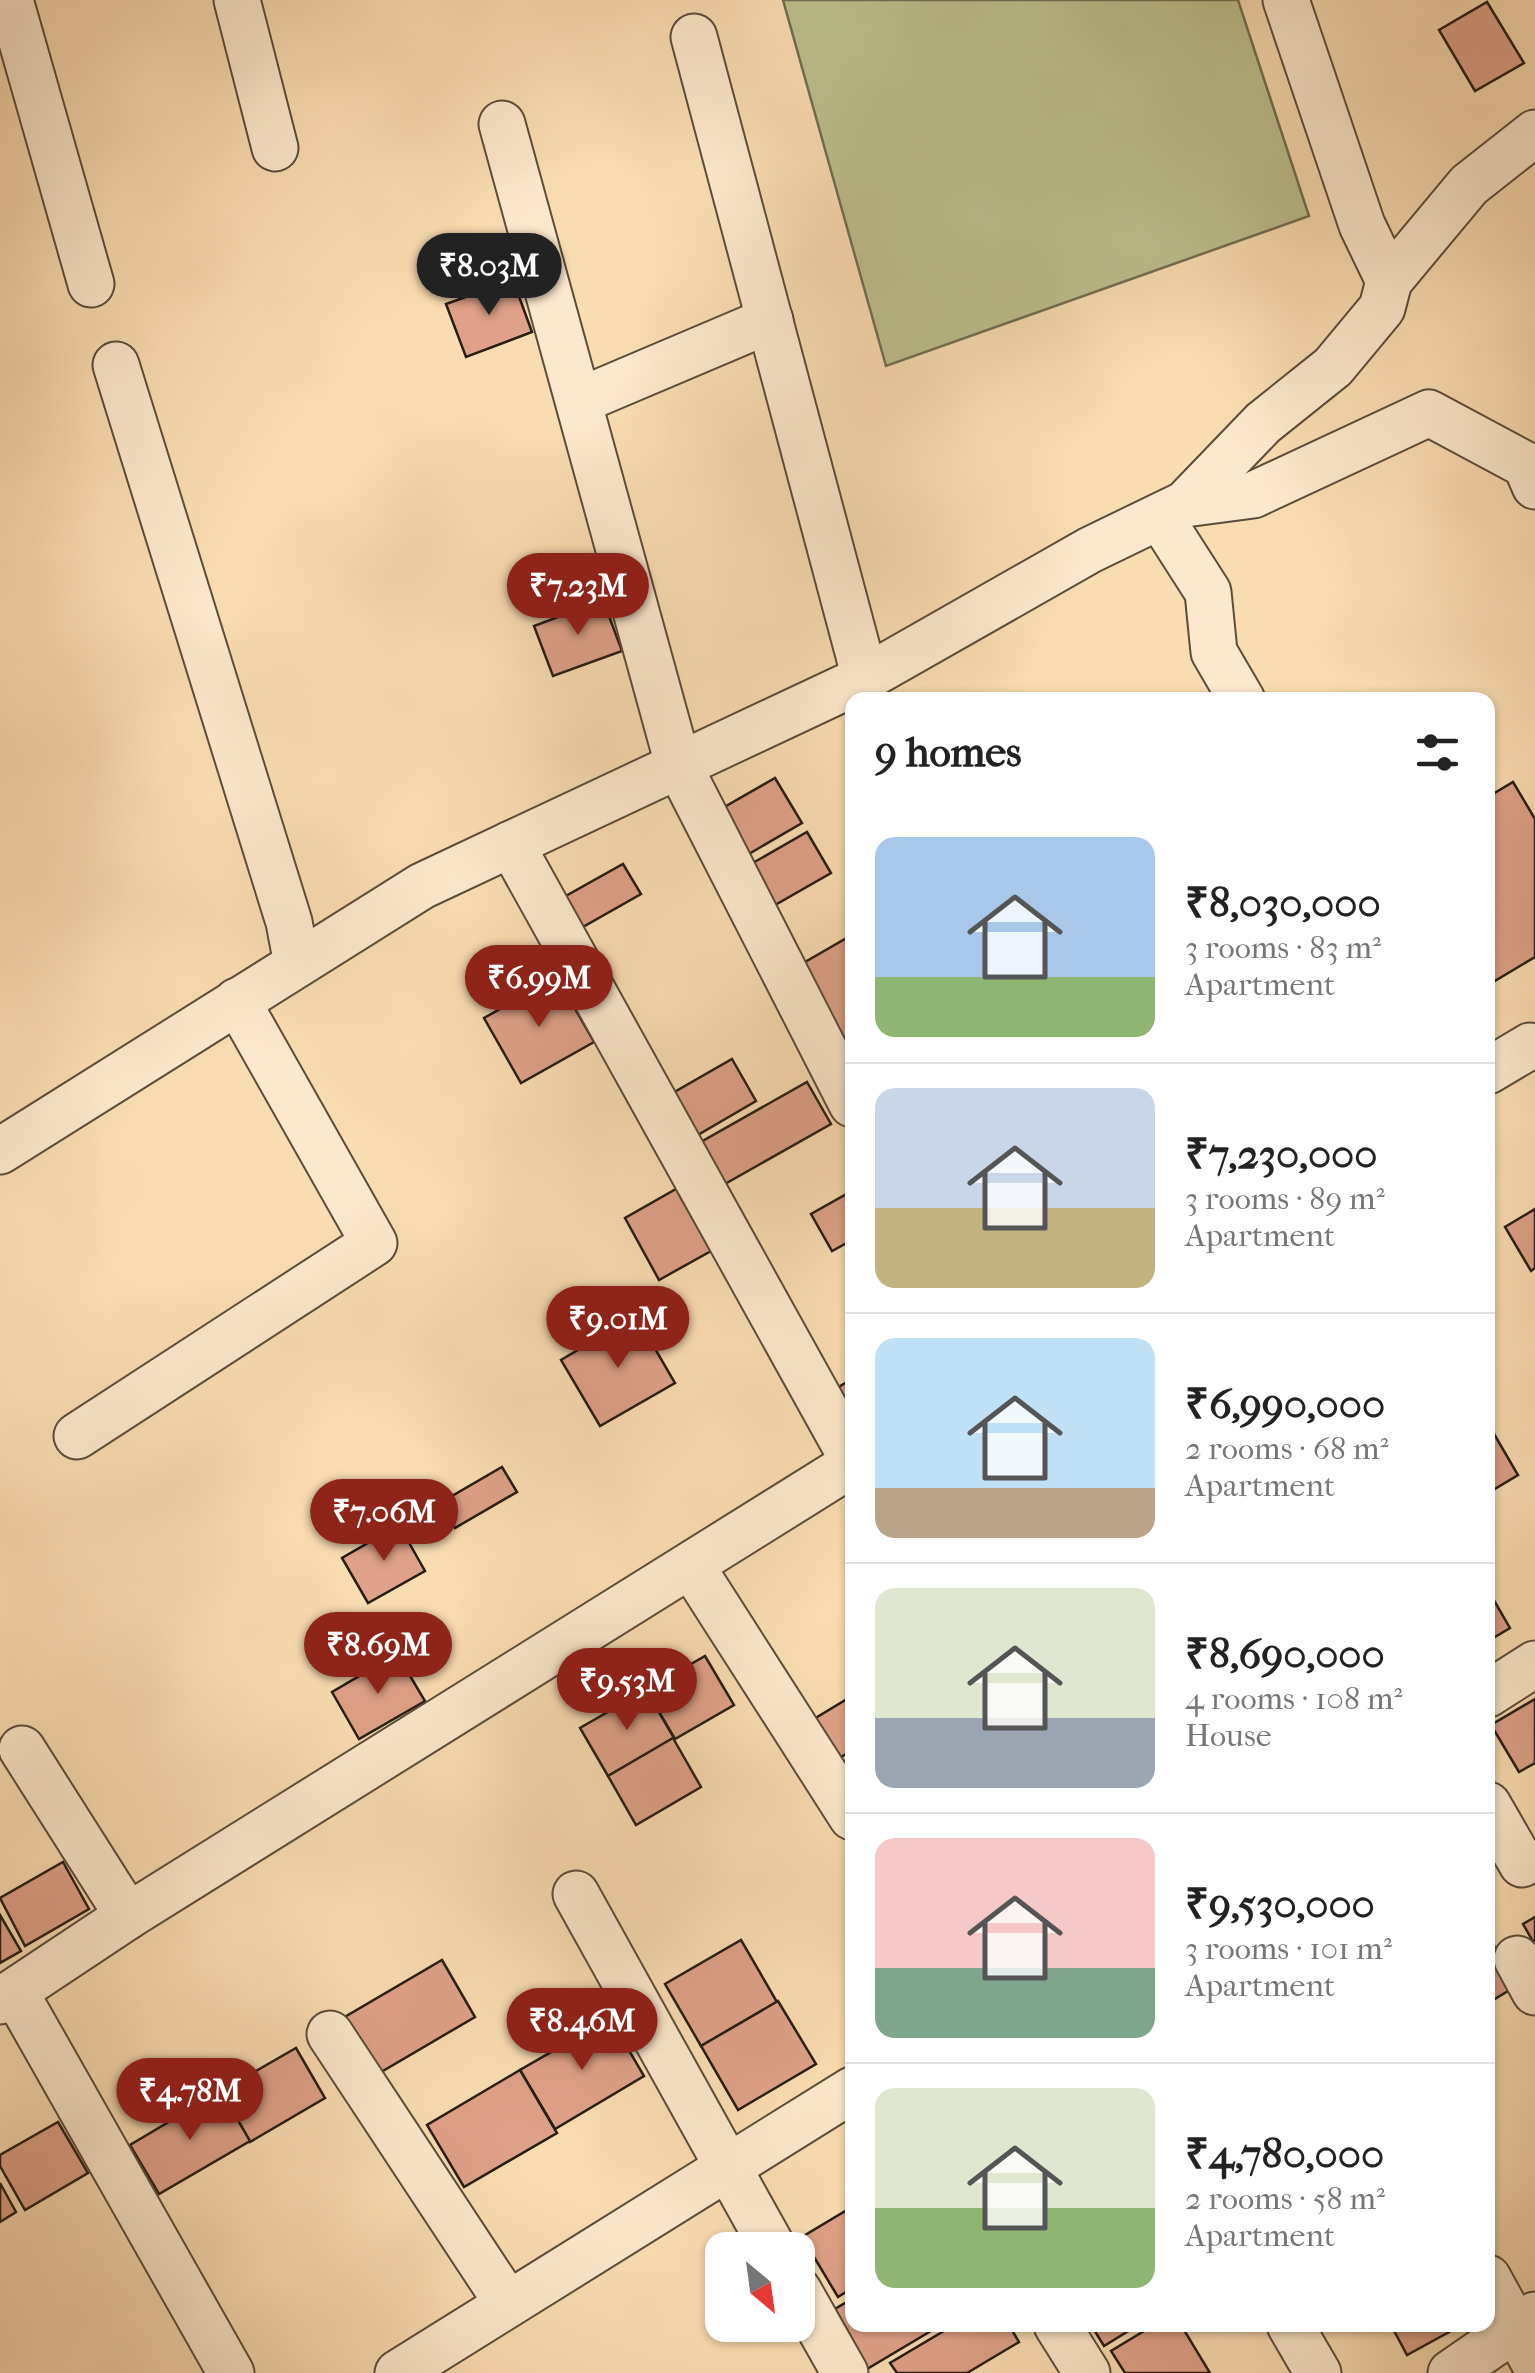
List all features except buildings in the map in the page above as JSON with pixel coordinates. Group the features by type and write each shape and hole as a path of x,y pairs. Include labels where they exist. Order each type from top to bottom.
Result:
{"street":[{"path":"10,0 92,284"},
{"path":"237,0 275,148"},
{"path":"1286,0 1362,224 1389,281"},
{"path":"694,37 865,678"},
{"path":"502,124 678,764 845,1090"},
{"path":"1172,510 1263,422 1333,366 1382,308 1389,281 1469,185 1535,133"},
{"path":"579,401 770,320"},
{"path":"116,365 289,922 296,964"},
{"path":"0,1151 422,886 865,678 1090,550 1172,510 1254,495 1429,413 1526,465 1535,486"},
{"path":"1172,510 1208,592 1214,652 1237,692"},
{"path":"511,844 845,1448"},
{"path":"77,1436 374,1243 237,1001"},
{"path":"1495,1068 1530,1046"},
{"path":"231,2373 8,1997 128,1916 692,1566 845,1466"},
{"path":"692,1566 845,1806"},
{"path":"1495,1690 1535,1664"},
{"path":"22,1749 128,1916"},
{"path":"1495,1817 1522,1864"},
{"path":"576,1894 764,2232"},
{"path":"330,2034 508,2304"},
{"path":"398,2373 845,2094"},
{"path":"1451,2373 1528,2336 1495,2288"},
{"path":"815,2320 845,2373"},
{"path":"1061,2332 1088,2373"},
{"path":"1294,2332 1318,2373"}],"green space":[{"path":"783,0 1238,0 1309,216 886,366"}]}
